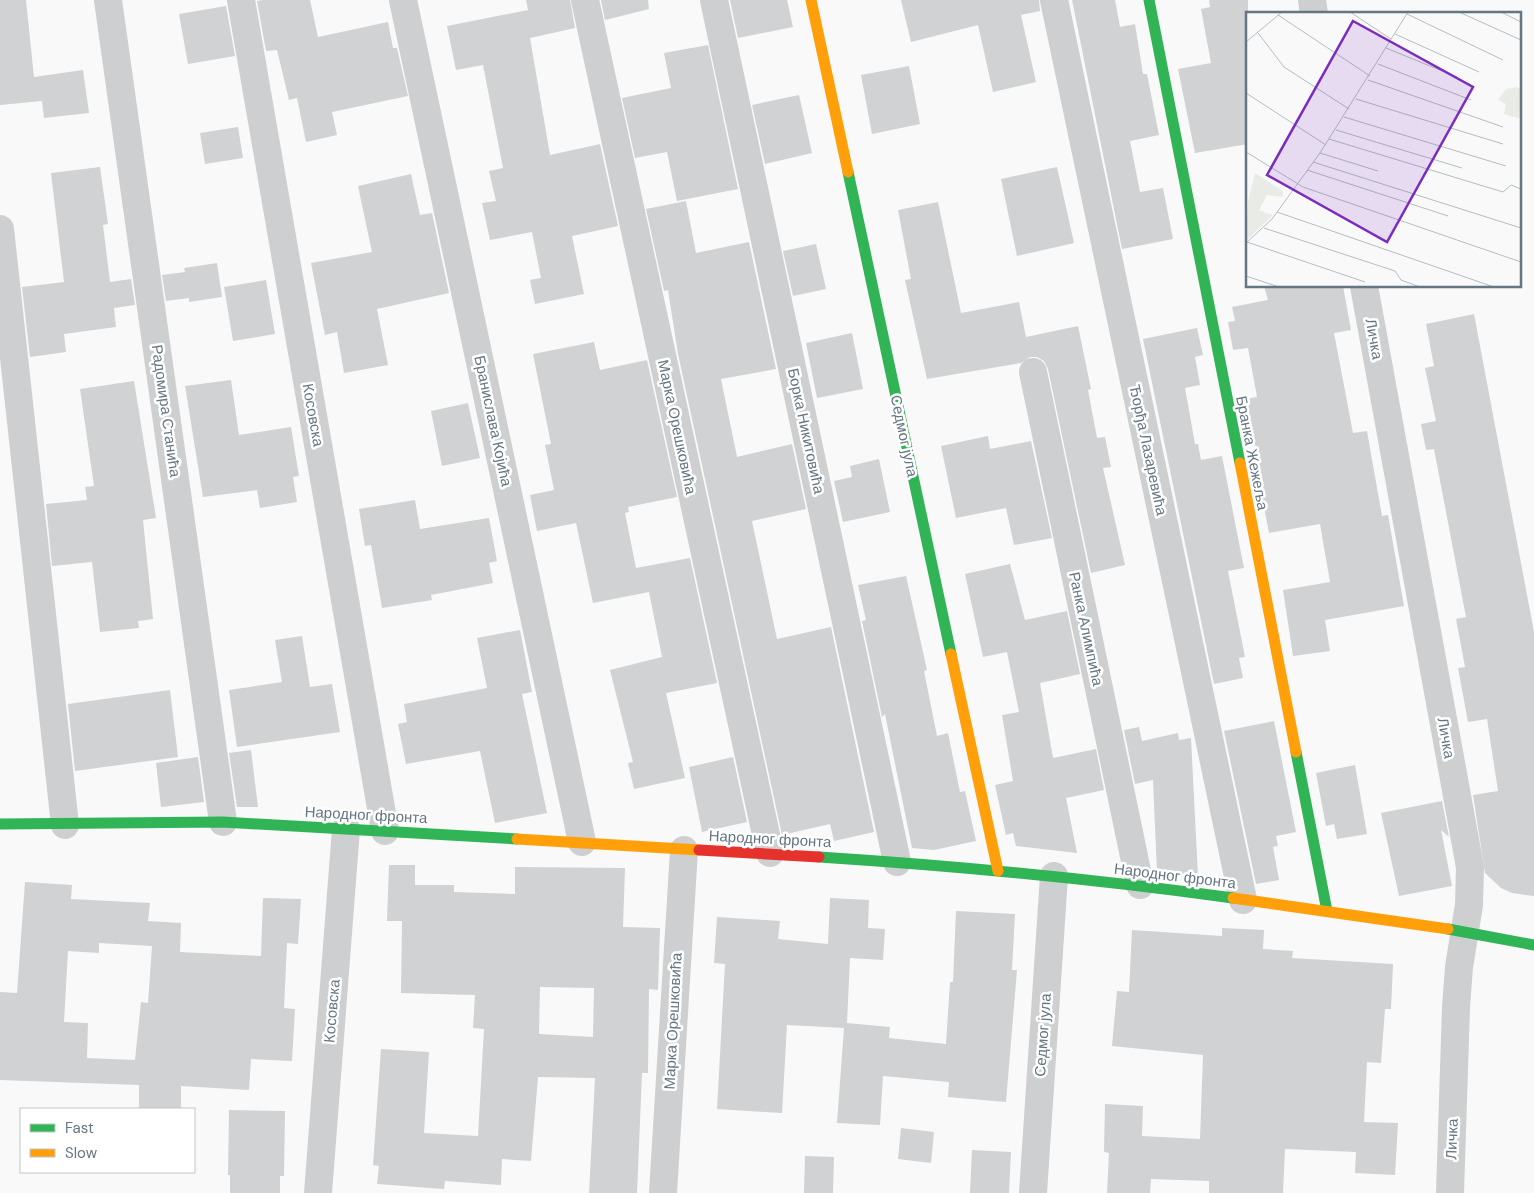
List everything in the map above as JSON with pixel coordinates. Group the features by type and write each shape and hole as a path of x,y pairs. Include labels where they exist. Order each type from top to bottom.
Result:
{"street":[{"name":"Радомира Станића","path":"108,0 223,822"},
{"name":"Косовска","path":"241,0 385,831"},
{"name":"Бранислава Којића","path":"403,0 582,842"},
{"name":"Марка Орешковића","path":"585,0 770,854"},
{"name":"Борка Никитовића","path":"714,0 897,862"},
{"name":"Седмог јула","path":"811,0 998,871"},
{"name":"Ђорђа Лазаревића","path":"1054,0 1243,900"},
{"name":"Бранка Жежеља","path":"1149,0 1327,911"},
{"path":"0,230 65,825"},
{"name":"Личка","path":"1364,288 1470,867 1466,930 1459,966 1456,1007 1450,1193"},
{"name":"Ранка Алимпића","path":"1033,372 1140,885"},
{"name":"Народног фронта","path":"0,824 65,825 223,822 897,862 1140,885 1466,930 1534,944"},
{"name":"Косовска","path":"318,1193 346,829"},
{"name":"Марка Орешковића","path":"663,1193 684,850"},
{"name":"Седмог јула","path":"1033,1193 1054,876"}],"building":[{"path":"0,0 26,0 34,77 83,70 89,113 44,118 42,101 0,105"},
{"path":"310,0 318,37 388,22 393,48 397,48 408,96 332,112 337,135 306,142 297,98 289,100 277,50 266,51 257,1"},
{"path":"526,0 570,0 575,28 530,38 550,155 600,144 618,226 572,236 584,294 535,304 530,280 541,278 532,232 490,240 482,203 496,201 489,171 503,168 483,65 456,70 447,26 528,10"},
{"path":"601,0 648,0 649,9 605,20"},
{"path":"730,0 787,0 793,27 738,38"},
{"path":"901,0 1039,0 1040,11 1021,15 1036,82 993,92 978,25 911,42"},
{"path":"1072,0 1115,0 1120,27 1135,24 1143,74 1147,74 1159,135 1130,141 1140,192 1163,188 1173,239 1122,249"},
{"path":"1209,0 1248,0 1248,12 1246,12 1246,144 1195,153 1178,69 1211,63 1201,9 1210,7"},
{"path":"226,6 235,56 188,64 179,14"},
{"path":"708,45 738,189 677,201 667,152 635,158 622,98 671,88 664,53"},
{"path":"909,66 920,124 872,134 861,75"},
{"path":"799,95 812,153 765,164 752,105"},
{"path":"238,127 243,158 205,164 200,133"},
{"path":"100,167 108,224 103,225 110,282 131,279 135,305 114,308 116,327 64,334 66,352 30,357 22,287 64,282 51,173"},
{"path":"1057,167 1074,243 1017,256 1001,179"},
{"path":"411,174 420,215 432,213 449,293 377,309 388,365 344,373 337,332 325,335 311,263 372,252 358,186"},
{"path":"686,201 696,253 749,242 776,369 721,379 737,457 792,444 806,509 752,521 777,639 831,627 874,832 834,841 830,824 782,835 678,354 668,290 664,291 646,209"},
{"path":"938,202 961,313 1019,302 1026,337 1078,326 1091,389 1088,390 1097,438 1105,437 1111,467 1103,468 1125,565 1091,573 1048,369 1044,361 1037,357 1030,357 1021,363 927,379 905,280 911,279 898,210"},
{"path":"816,244 826,289 793,296 783,251"},
{"path":"217,263 222,297 189,302 189,298 166,301 162,275 185,272 184,268"},
{"path":"266,280 275,334 233,341 224,287"},
{"path":"1265,288 1343,288 1351,330 1334,333 1353,433 1367,431 1382,516 1388,515 1404,606 1325,620 1330,651 1293,656 1283,590 1330,582 1320,524 1269,533 1253,449 1256,449 1246,399 1257,397 1248,348 1233,350 1228,322 1235,321 1232,307 1268,300"},
{"path":"1474,314 1534,632 1534,896 1512,893 1501,888 1485,873 1473,795 1498,791 1487,719 1468,722 1458,668 1465,667 1456,619 1466,617 1434,449 1426,450 1421,424 1436,421 1425,368 1434,366 1426,324"},
{"path":"1197,328 1203,355 1195,357 1200,385 1185,388 1195,444 1198,444 1201,460 1222,456 1244,568 1228,571 1245,657 1239,658 1243,678 1214,684 1143,339"},
{"path":"852,333 863,389 817,398 806,343"},
{"path":"594,342 600,370 647,360 677,497 628,507 629,512 625,513 636,568 690,558 717,683 666,693 685,778 634,789 628,763 633,762 610,670 662,657 649,592 593,603 576,523 537,531 530,495 554,490 545,445 551,444 533,354"},
{"path":"231,380 239,435 291,427 299,476 293,477 297,502 260,508 257,490 203,497 185,386"},
{"path":"134,381 156,518 143,520 153,619 138,621 139,628 100,632 92,562 52,566 46,504 87,500 85,487 94,486 80,389"},
{"path":"468,403 480,458 442,466 431,411"},
{"path":"988,436 990,449 1031,441 1052,538 1014,545 1006,508 956,518 941,446"},
{"path":"879,459 890,512 843,522 834,481 852,477 850,466"},
{"path":"415,500 420,529 489,518 497,561 489,563 493,583 431,595 432,600 382,608 371,545 365,546 359,509"},
{"path":"1010,564 1025,620 1067,611 1080,674 1040,683 1053,758 1096,749 1104,790 1066,798 1077,853 1016,846 1013,833 1006,835 995,785 1013,781 1002,715 1019,712 1007,652 983,657 965,574"},
{"path":"906,576 927,670 924,671 937,736 948,733 960,792 965,791 976,841 934,850 912,848 885,714 882,717 862,621 866,620 858,585"},
{"path":"520,630 532,692 522,694 547,813 495,823 480,751 406,764 398,724 407,722 404,704 487,688 477,638"},
{"path":"302,636 310,687 332,684 340,732 237,747 229,690 282,682 275,640"},
{"path":"170,690 178,757 75,771 68,704"},
{"path":"1274,721 1296,832 1276,836 1278,846 1273,847 1279,880 1256,884 1224,731"},
{"path":"1139,727 1142,741 1178,733 1179,740 1191,738 1198,876 1157,872 1153,780 1135,784 1124,730"},
{"path":"251,750 258,807 237,807 229,753"},
{"path":"198,757 204,802 161,807 156,763"},
{"path":"733,757 747,822 702,832 689,767"},
{"path":"1355,765 1367,834 1337,839 1334,824 1326,826 1316,773"},
{"path":"1442,801 1449,837 1441,830 1452,886 1399,896 1381,813"},
{"path":"389,865 415,865 415,885 454,885 454,892 515,894 515,867 625,868 623,927 660,928 658,990 649,989 648,1073 642,1073 637,1193 589,1193 595,1078 538,1077 531,1161 502,1159 501,1185 445,1181 444,1189 377,1184 379,1166 373,1165 381,1049 429,1052 424,1133 478,1136 484,1029 473,1028 475,995 401,993 402,921 387,921","holes":["540,987 594,988 593,1037 539,1034"]},
{"path":"25,882 72,885 71,899 150,903 148,921 181,923 180,952 261,956 263,898 301,899 298,944 287,943 284,1008 295,1009 292,1061 251,1059 249,1090 181,1086 181,1108 139,1108 139,1085 0,1080 0,992 17,993","holes":["99,943 152,946 148,1003 141,1002 135,1060 87,1058 88,1023 64,1022 68,951 99,953"]},
{"path":"830,898 869,900 868,928 885,929 883,960 850,958 847,1023 890,1027 889,1038 946,1044 950,982 953,982 956,911 1015,914 1012,970 1017,970 1006,1102 948,1097 949,1082 883,1076 880,1125 837,1123 844,1028 787,1025 782,1113 717,1109 725,964 714,963 717,917 780,921 778,939 828,944"},
{"path":"1222,928 1264,930 1263,949 1293,951 1292,958 1393,964 1391,1009 1385,1009 1381,1063 1367,1062 1364,1122 1398,1123 1395,1175 1355,1173 1356,1152 1285,1149 1283,1193 1209,1193 1209,1181 1151,1179 1150,1193 1107,1193 1109,1153 1104,1152 1105,1104 1143,1106 1142,1136 1200,1139 1203,1055 1112,1046 1117,991 1129,992 1132,930 1222,936"},
{"path":"229,1110 285,1111 284,1176 280,1176 280,1193 230,1193 230,1175 228,1175"},
{"path":"901,1128 934,1132 931,1163 898,1159"},
{"path":"972,1150 1011,1152 1009,1193 970,1193"},
{"path":"805,1156 834,1157 833,1193 804,1193"}],"traffic: fast":[{"path":"1149,0 1240,463"},
{"path":"848,172 951,654"},
{"path":"1296,752 1327,911"},
{"path":"0,824 223,822 517,839"},
{"path":"819,857 1027,874 1233,898"},
{"path":"1448,929 1534,945"}],"traffic: slow":[{"path":"811,0 848,172"},
{"path":"1240,463 1296,752"},
{"path":"951,654 998,871"},
{"path":"517,839 699,850"},
{"path":"1233,898 1448,929"}],"traffic: jam":[{"path":"699,850 819,857"}]}
